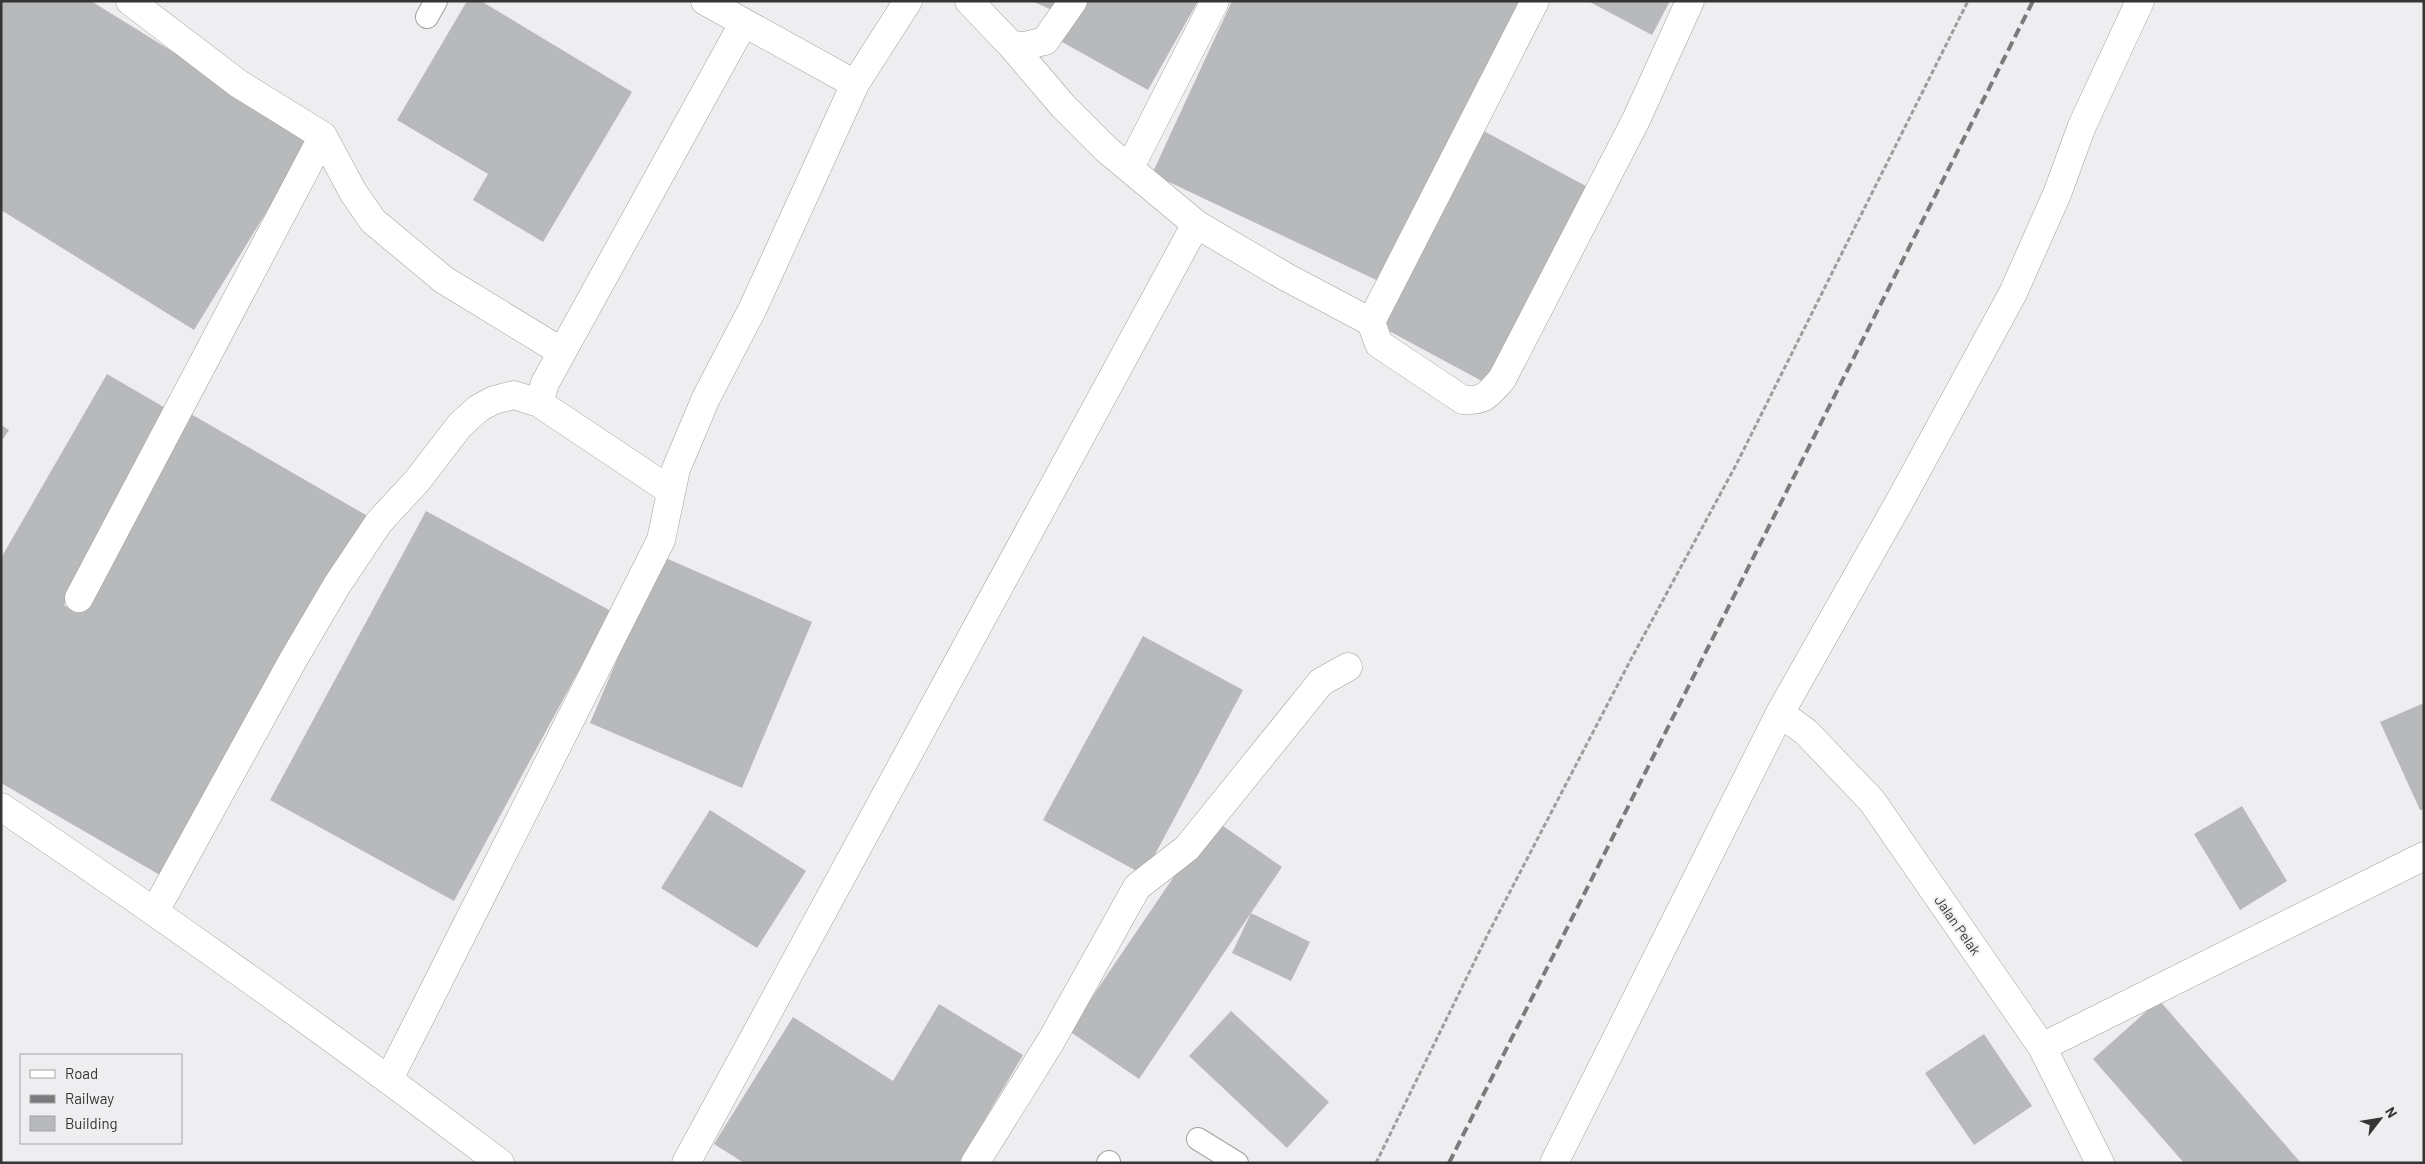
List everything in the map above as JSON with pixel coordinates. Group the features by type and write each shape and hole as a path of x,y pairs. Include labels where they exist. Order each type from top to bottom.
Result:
{"street":[{"path":"130,1 239,84 322,136 353,192 373,221 444,280 562,352"},
{"path":"705,1 743,24 855,84"},
{"path":"389,1079 661,540 676,468 706,398 753,308 855,84 908,1"},
{"path":"970,1 1011,45 1063,106 1106,149 1130,167 1196,224 1286,277 1371,322 1379,344 1463,400 1479,401 1490,394 1502,379 1636,120 1690,1"},
{"path":"1011,45 1024,46 1045,41 1073,1"},
{"path":"1130,167 1215,1"},
{"path":"1371,322 1535,1"},
{"path":"1554,1163 1780,713 1901,499 2013,293 2047,218 2082,126 2140,1"},
{"path":"539,403 545,383 743,24"},
{"path":"79,598 322,136"},
{"path":"686,1163 1196,224"},
{"path":"155,911 292,660 337,585 379,522 417,481 460,425 479,408 494,400 514,395 539,403 671,490"},
{"path":"975,1163 1051,1041 1137,887 1187,848 1321,682 1348,666"},
{"name":"Jalan Pelak","path":"1780,713 1806,732 1872,801 2042,1047 2100,1163"},
{"path":"1,807 155,911 389,1079 500,1163"},
{"path":"2042,1047 2424,856"}],"lane":[{"path":"1198,1139 1237,1163"}],"path":[{"path":"1376,1163 1488,934 1620,681 1736,465 1968,1"}],"building":[{"path":"1,1 91,1 312,138 194,330 1,210"},
{"path":"467,1 481,1 632,92 543,242 473,200 488,174 397,120"},
{"path":"1032,1 1069,1 1063,15"},
{"path":"1076,1 1198,1 1148,90 1055,38"},
{"path":"1232,1 1521,1 1389,286 1152,174"},
{"path":"1588,1 1670,1 1652,35"},
{"path":"1482,130 1595,191 1491,386 1378,325"},
{"path":"107,374 174,413 64,605 78,613 191,414 371,518 165,878 1,783 1,558"},
{"path":"1,425 9,430 1,442"},
{"path":"426,511 611,611 454,901 270,800"},
{"path":"661,556 812,622 742,788 590,723"},
{"path":"1143,636 1243,690 1144,875 1043,820"},
{"path":"2424,703 2424,809 2420,810 2380,722"},
{"path":"2242,806 2287,881 2240,910 2194,834"},
{"path":"710,810 806,871 757,948 661,888"},
{"path":"1213,819 1282,867 1139,1079 1069,1031"},
{"path":"1251,913 1310,942 1291,981 1232,953"},
{"path":"2159,1000 2301,1163 2184,1163 2093,1059"},
{"path":"939,1004 1023,1055 959,1163 744,1163 714,1144 793,1017 893,1081"},
{"path":"1231,1011 1329,1102 1287,1148 1189,1056"},
{"path":"1984,1034 2032,1106 1974,1145 1925,1073"}],"railway":[{"path":"1449,1163 2033,1"}]}
